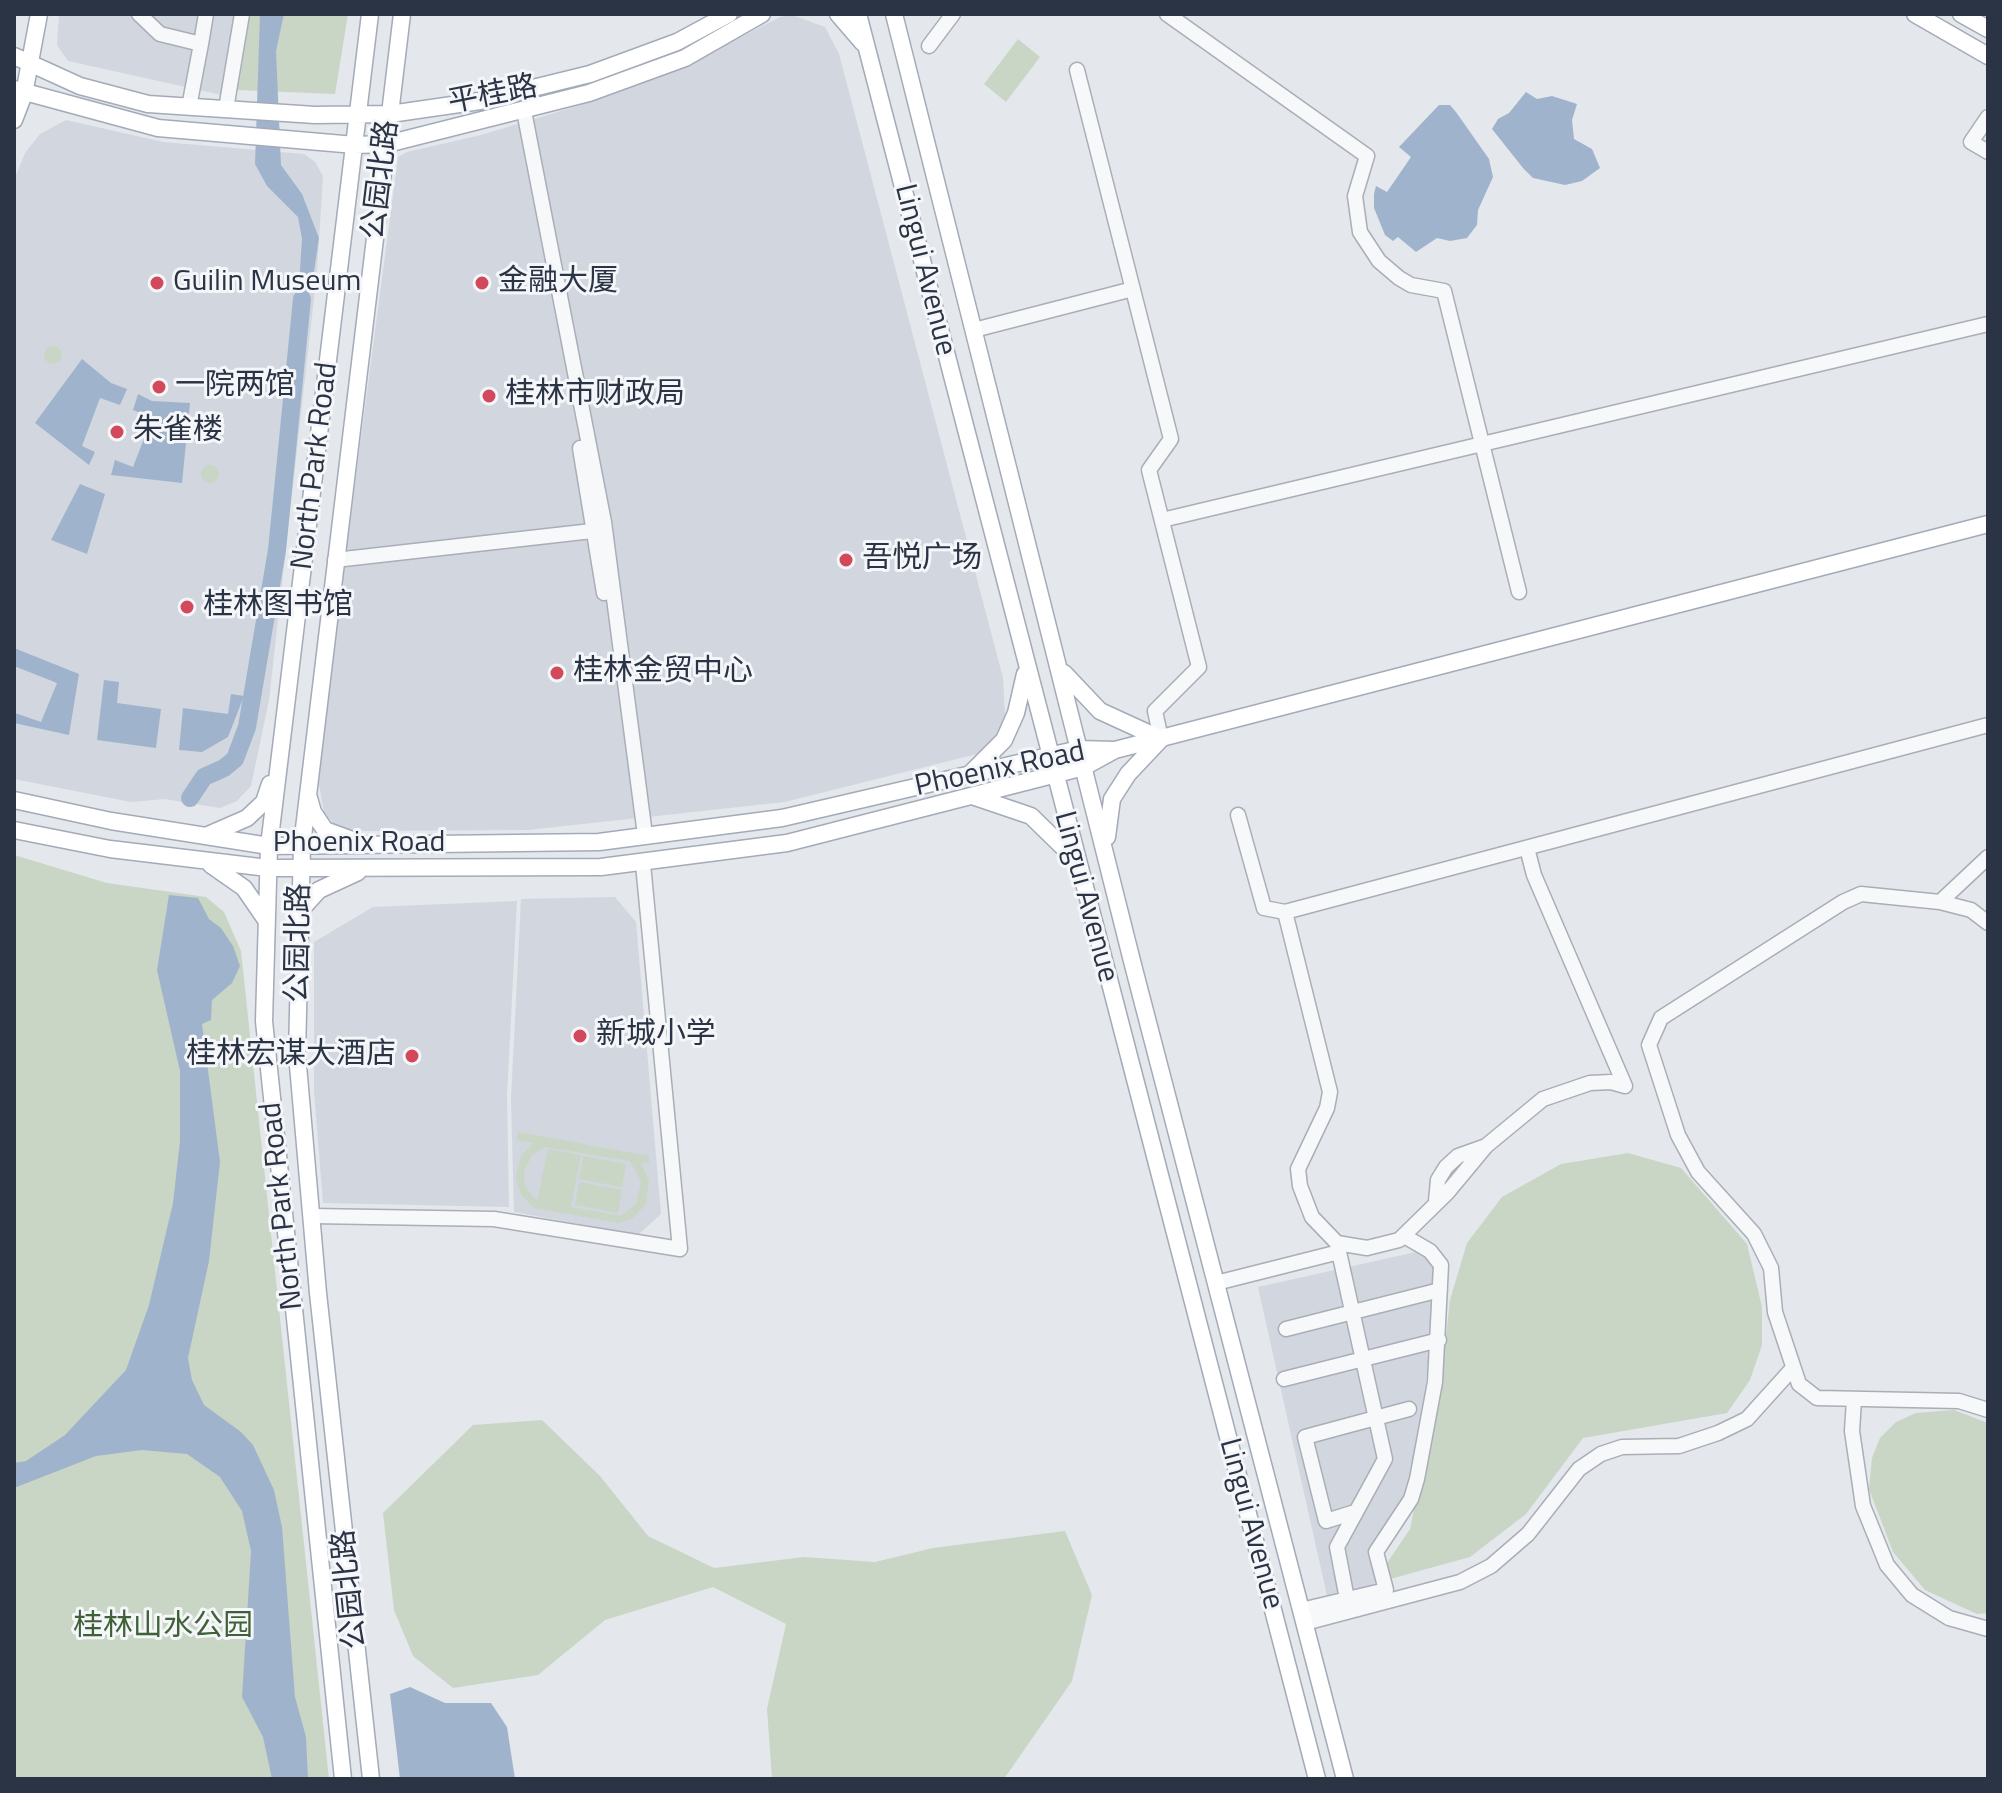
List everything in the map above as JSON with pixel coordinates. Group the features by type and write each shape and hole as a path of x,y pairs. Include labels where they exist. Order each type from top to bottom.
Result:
{"main road":[{"path":"14,120 19,91 30,65 39,14"},
{"name":"North Park Road","path":"343,1779 264,1021 269,846 370,14"},
{"name":"公园北路","path":"371,1779 297,1054 302,845 402,14"},
{"name":"平桂路","path":"14,56 107,94 148,104 315,115 390,114 480,101 590,74 677,42 729,14"},
{"name":"平桂路","path":"19,91 158,128 355,145 387,144 520,112 685,58 762,14"},
{"path":"838,14 866,47"},
{"name":"Lingui Avenue","path":"858,14 1048,756 1317,1779"},
{"path":"1915,14 1988,56"},
{"path":"1961,14 1988,29"},
{"name":"Lingui Avenue","path":"896,18 1106,856 1345,1779"},
{"path":"1115,750 1988,524"},
{"path":"1058,665 1078,691 1100,711 1161,739"},
{"path":"969,775 1004,740 1016,713 1026,669"},
{"path":"1106,856 1112,799 1128,774 1161,739"},
{"name":"Phoenix Road","path":"14,800 269,846 599,842 782,818 1079,749 1115,750"},
{"name":"Phoenix Road","path":"14,830 110,849 268,868 601,867 643,864 787,843 1084,767 1115,750"},
{"path":"205,836 247,818 264,802 279,760"},
{"path":"308,794 313,812 325,830 369,845"},
{"path":"971,796 1031,816 1075,859"},
{"path":"203,860 244,888 266,920"},
{"path":"300,911 319,890 369,868"}],"street":[{"path":"139,14 160,34 201,44"},
{"path":"189,107 206,14"},
{"path":"235,110 242,14"},
{"path":"929,46 953,14"},
{"path":"1167,14 1367,156 1355,196 1360,232 1370,250 1399,278 1411,285 1444,291 1519,592"},
{"path":"1077,70 1171,439 1149,470 1199,667 1155,711 1161,739"},
{"path":"520,112 599,526 641,836"},
{"path":"1988,117 1971,142 1988,152"},
{"path":"974,330 1133,289"},
{"path":"1162,520 1988,324"},
{"path":"335,557 599,526"},
{"path":"1238,815 1264,908 1285,912 1988,725"},
{"path":"1216,1283 1338,1248 1389,1244 1404,1236 1436,1201 1438,1180 1458,1156 1486,1146 1556,1093 1604,1082 1625,1086 1534,875 1527,848"},
{"path":"1940,902 1988,857"},
{"path":"312,1216 494,1219 680,1249 643,864"},
{"path":"1988,923 1971,910 1940,902 1861,894 1843,902 1661,1018 1649,1045 1678,1135 1698,1172 1754,1234 1771,1268 1775,1312 1799,1384 1817,1398 1959,1401 1988,1410"},
{"path":"1285,912 1330,1092 1327,1108 1298,1169 1303,1202 1322,1232 1338,1248 1385,1459 1337,1547 1347,1599"},
{"path":"1303,1616 1347,1599 1386,1590 1376,1553 1411,1499 1417,1479 1439,1340 1441,1265 1437,1258 1404,1236"},
{"path":"1286,1329 1440,1290"},
{"path":"1284,1379 1439,1340"},
{"path":"1303,1616 1460,1582 1491,1566 1528,1534 1579,1469 1601,1454 1622,1447 1679,1446 1718,1433 1747,1419 1793,1368"},
{"path":"1854,1400 1852,1431 1863,1506 1887,1565 1912,1595 1949,1618 1988,1629"},
{"path":"1355,1512 1326,1521 1305,1437 1409,1409"}],"shaded area":[{"path":"59,14 250,14 238,90 231,97 68,61 57,45"},
{"path":"792,15 825,27 839,54 1003,678 1005,714 997,739 981,753 785,802 528,830 350,831 335,825 324,813 317,772 398,157 584,104 685,66 780,17"},
{"name":"一院两馆","path":"66,120 163,142 304,154 315,162 323,176 317,271 269,700 251,786 237,801 220,808 164,799 131,802 14,779 14,180 25,153 40,134"},
{"name":"新城小学","path":"615,897 636,922 661,1214 638,1235 514,1212 511,1099 521,899"},
{"path":"517,901 507,1095 509,1207 323,1203 314,1092 314,942 373,907"},
{"path":"1425,1250 1437,1269 1417,1476 1378,1542 1384,1596 1330,1609 1258,1287"}],"green space":[{"path":"250,14 348,14 335,94 238,90"},
{"path":"1018,39 1040,57 1006,102 984,84"},
{"path":"53,346 62,355 53,364 44,355"},
{"path":"210,465 219,474 210,483 201,474"},
{"name":"桂林山水公园","path":"14,855 107,883 206,897 224,912 241,951 329,1779 14,1779"},
{"path":"518,1132 649,1156 649,1163 641,1162 649,1181 646,1204 633,1218 618,1223 534,1208 521,1195 516,1177 521,1156 533,1143 516,1140","holes":["545,1147 630,1161 641,1181 636,1204 621,1216 571,1207 581,1155 548,1149 537,1201 525,1187 524,1171 532,1155"]},
{"path":"1628,1153 1681,1168 1747,1244 1762,1307 1762,1345 1750,1380 1727,1413 1583,1438 1526,1514 1470,1557 1390,1579 1387,1563 1410,1529 1442,1371 1450,1300 1467,1243 1502,1197 1561,1164"},
{"path":"583,1156 626,1164 622,1187 579,1179"},
{"path":"579,1182 622,1190 618,1213 575,1205"},
{"path":"1954,1410 1988,1423 1988,1613 1977,1614 1925,1590 1893,1552 1869,1489 1872,1458 1880,1438 1896,1422 1916,1413"},
{"path":"542,1420 600,1476 648,1536 714,1568 804,1557 875,1562 933,1548 1065,1531 1092,1595 1072,1681 1004,1779 772,1779 767,1709 786,1624 713,1587 605,1620 538,1675 453,1688 413,1656 394,1610 383,1513 473,1425"}],"water":[{"path":"260,14 284,14 276,51 281,165 302,194 319,238 312,285 302,299 299,285 302,239 298,217 267,186 255,164"},
{"path":"1526,92 1537,99 1552,96 1577,104 1572,120 1574,139 1592,149 1600,168 1582,181 1565,185 1533,178 1523,168 1492,129"},
{"path":"1439,105 1450,105 1456,112 1489,159 1493,177 1478,210 1477,225 1467,238 1450,241 1437,238 1416,252 1398,237 1393,241 1385,235 1374,208 1374,194 1376,186 1387,192 1411,157 1399,147"},
{"path":"82,359 111,383 127,389 120,405 100,398 82,446 95,452 89,465 35,423"},
{"path":"138,394 152,401 190,403 182,483 111,475 115,460 133,467 152,418 133,410"},
{"path":"80,484 105,494 87,554 51,540"},
{"path":"14,648 79,674 69,735 14,723 15,713 41,722 57,683 14,666"},
{"path":"104,680 119,682 117,703 161,709 156,748 97,740"},
{"path":"231,694 244,696 228,737 202,752 179,750 183,708 228,714"},
{"path":"169,895 198,898 209,919 221,928 233,946 240,966 232,983 212,1000 211,1020 202,1024 220,1162 209,1261 188,1358 192,1380 204,1405 241,1432 253,1445 274,1490 282,1527 295,1697 306,1737 308,1779 272,1779 263,1737 242,1697 251,1551 242,1511 220,1477 187,1454 142,1450 96,1456 14,1488 14,1463 26,1461 65,1435 126,1370 149,1305 173,1203 180,1141 180,1071 157,970"},
{"path":"410,1687 445,1703 491,1703 507,1727 515,1779 400,1779 390,1694"}],"waterway":[{"path":"190,798 204,777 235,759 247,727 277,550 302,299"}],"place":[{"name":"Guilin Museum","path":"157,283"},
{"name":"金融大厦","path":"482,283"},
{"name":"一院两馆","path":"159,387"},
{"name":"桂林市财政局","path":"489,396"},
{"name":"朱雀楼","path":"117,432"},
{"name":"吾悦广场","path":"846,560"},
{"name":"桂林图书馆","path":"187,607"},
{"name":"桂林金贸中心","path":"557,673"},
{"name":"新城小学","path":"580,1036"},
{"name":"桂林宏谋大酒店","path":"412,1056"}]}
